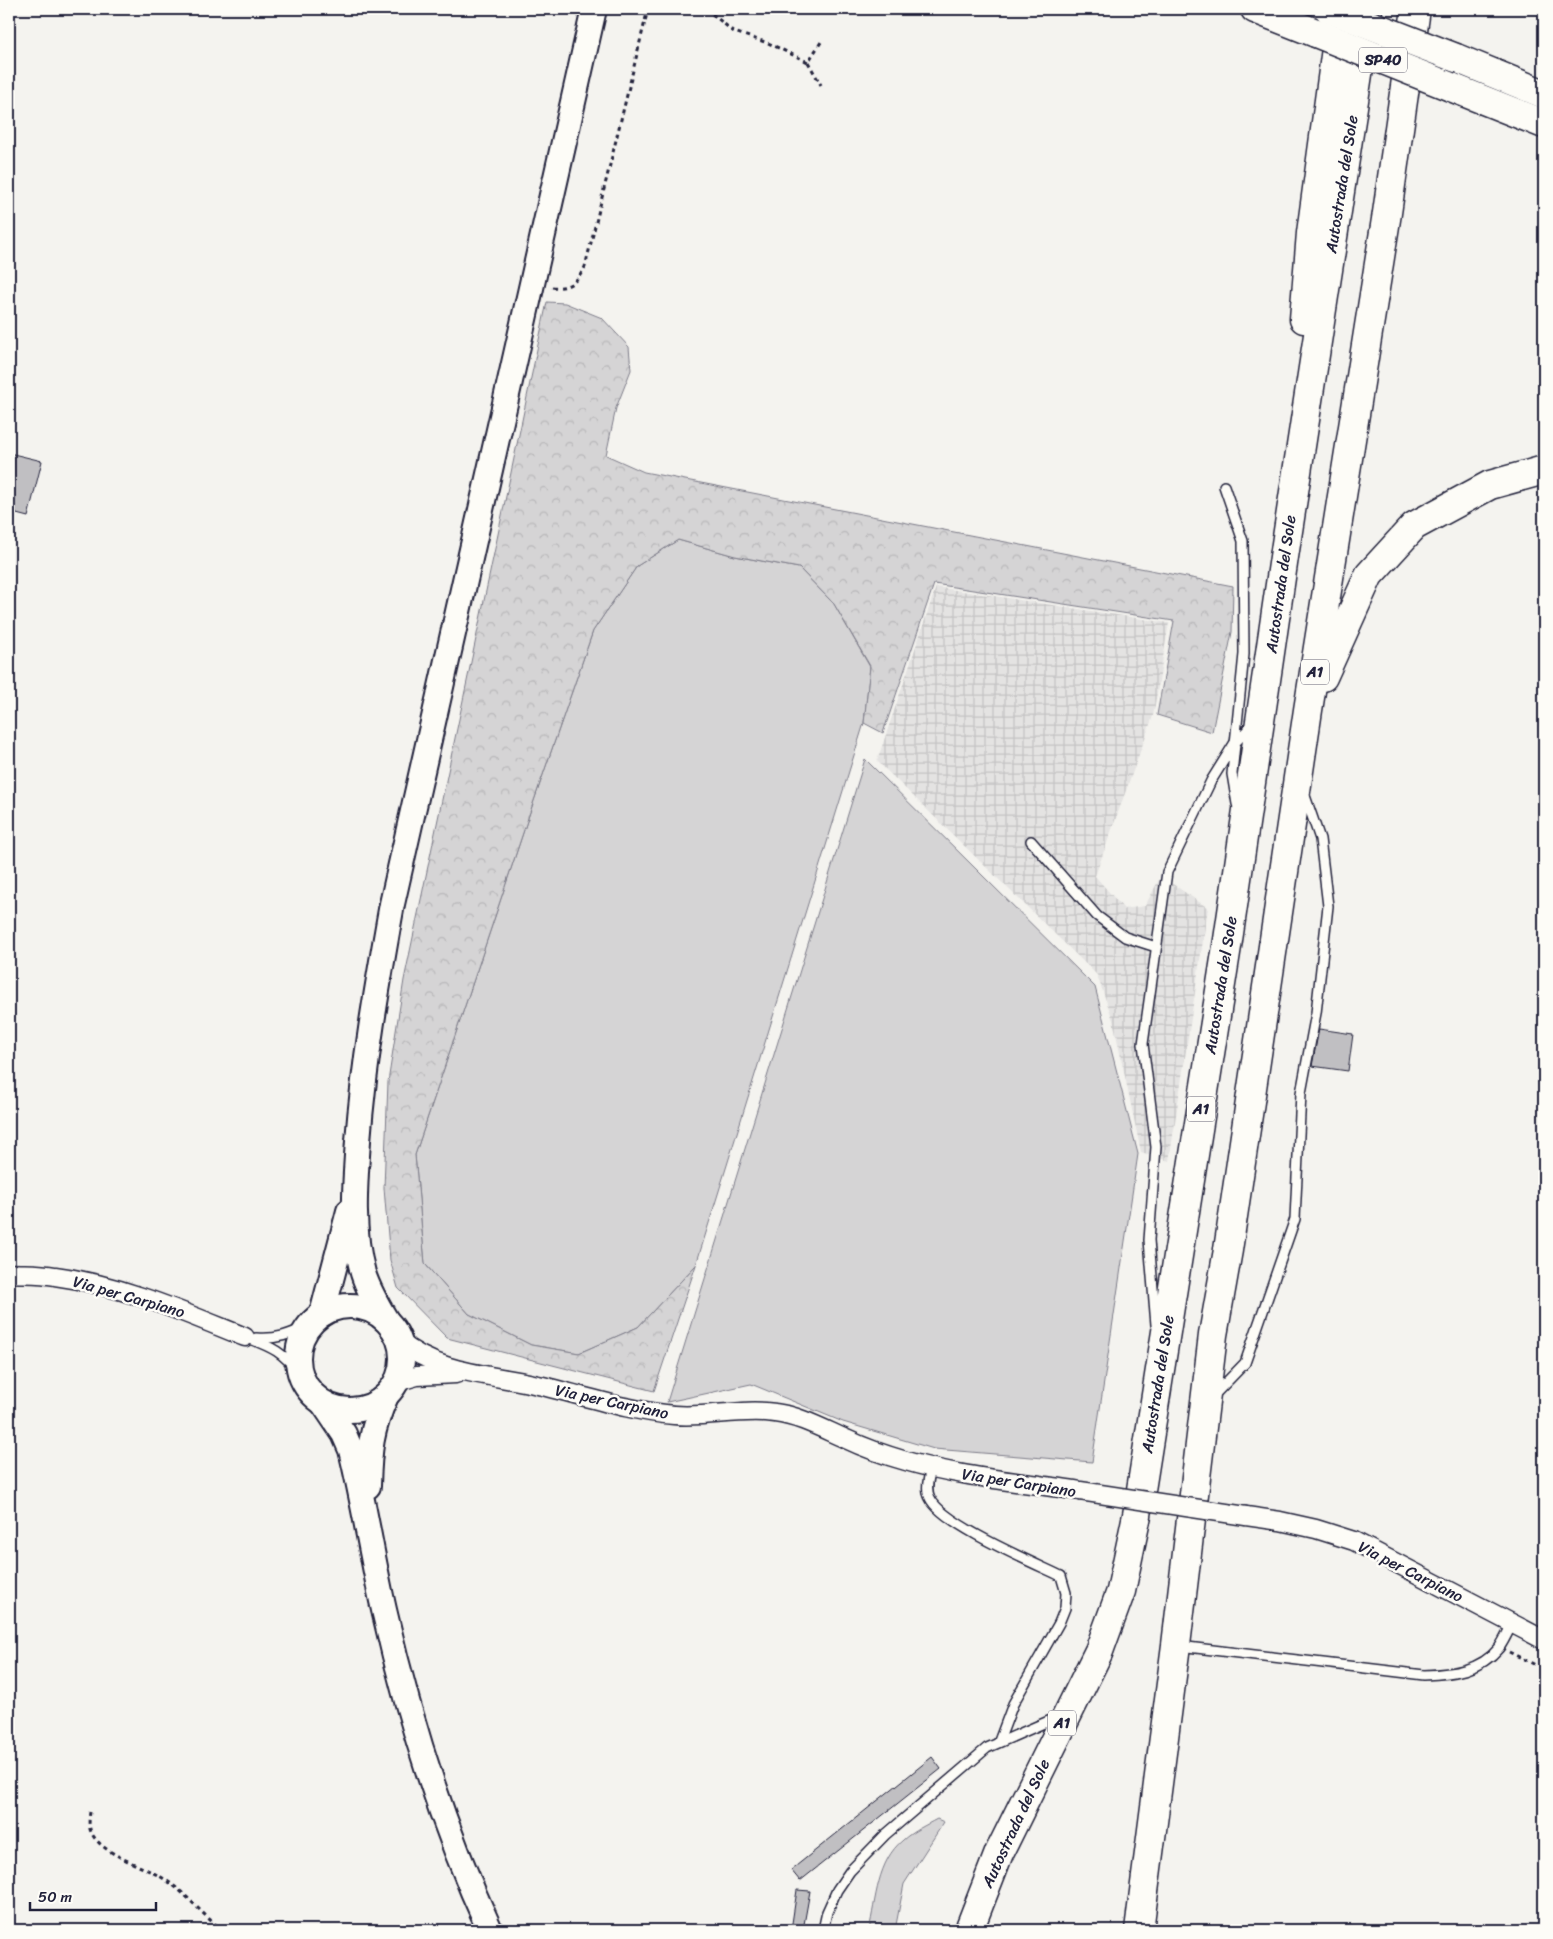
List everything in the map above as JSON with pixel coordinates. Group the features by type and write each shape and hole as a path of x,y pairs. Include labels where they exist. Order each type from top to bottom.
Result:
{"main road":[{"path":"370,1543 369,1450 373,1428 401,1369 402,1355 394,1330 386,1320 368,1287 363,1272 356,1227 355,1185 361,1109 381,966 392,904 594,9"},
{"path":"558,166 585,105 609,9"},
{"name":"SP40","path":"1255,9 1544,124"},
{"name":"SP40","path":"1329,9 1544,94"},
{"path":"1284,557 1311,233 1341,9"},
{"name":"Autostrada del Sole","path":"969,1930 998,1853 1099,1651 1121,1591 1137,1515 1243,836 1368,9"},
{"name":"A1","path":"1139,1930 1214,1335 1308,710 1387,213 1416,9"},
{"path":"1387,213 1427,9"},
{"path":"1308,710 1370,575 1414,526 1490,485 1544,470"},
{"path":"355,1185 315,1320 300,1342 296,1380 310,1392 316,1402 344,1434 351,1450 397,1666 431,1783 490,1930"},
{"path":"315,1320 337,1307 355,1306 371,1311 386,1320"},
{"path":"316,1402 339,1410 356,1410 372,1406 391,1389"}],"street":[{"name":"Via per Carpiano","path":"9,1273 54,1275 94,1283 162,1303 245,1337"},
{"name":"Via per Carpiano","path":"399,1342 431,1362 479,1374 536,1384 653,1413 675,1416 699,1416 747,1411 777,1413 809,1422 880,1453 931,1468 1280,1521 1316,1529 1354,1541 1544,1640"},
{"name":"Via per Carpiano","path":"391,1389 417,1376 479,1374"}],"lane":[{"path":"1224,486 1243,541 1244,654 1232,774 1243,836"},
{"path":"1160,1367 1149,1240 1156,1147 1143,1044 1167,872 1212,781 1234,744 1261,716"},
{"name":"A1","path":"1205,1406 1245,1363 1295,1219 1301,1093 1316,1013 1328,906 1320,839 1298,777"},
{"path":"1031,842 1096,916 1125,937 1156,947"},
{"name":"Via per Carpiano","path":"245,1337 280,1338 315,1320"},
{"name":"Via per Carpiano","path":"245,1337 264,1344 287,1358 296,1380"},
{"path":"931,1468 928,1482 929,1497 934,1506 963,1528 1061,1576 1064,1584 1065,1608 1059,1623 1013,1704 999,1741"},
{"path":"1176,1646 1424,1675 1453,1674 1472,1667 1488,1658 1499,1647 1512,1624"},
{"path":"823,1930 827,1912 837,1890 850,1871 885,1835 977,1756 999,1741 1067,1713"}],"path":[{"path":"532,283 563,288 571,286 580,278 585,268 648,9"},
{"path":"706,9 723,25 734,32 768,43 808,62 821,85"},
{"path":"808,62 823,39"},
{"path":"296,1380 316,1402"},
{"path":"1499,1647 1544,1669"},
{"path":"90,1812 89,1824 92,1834 100,1843 109,1851 154,1873 176,1888 222,1930"}],"shaded area":[{"path":"936,587 1169,623 1153,716 1095,876 1124,909 1145,906 1161,876 1208,908 1169,1161 1141,1152 1113,1020 1097,975 877,761"}],"green space":[{"path":"547,302 565,303 602,318 629,347 631,370 616,408 606,455 644,472 1233,586 1232,632 1212,732 1157,715 1174,621 934,584 883,733 864,723 870,666 834,604 799,568 735,556 678,540 637,566 593,631 415,1155 425,1264 469,1314 531,1345 579,1353 638,1327 696,1265 654,1391 447,1338 398,1288 390,1260 384,1188 388,1082 404,980"},
{"path":"678,540 735,556 799,568 834,604 870,667 864,723 696,1265 638,1327 579,1353 531,1345 469,1314 425,1264 415,1155 593,631 637,566"},
{"path":"865,759 1095,987 1138,1154 1092,1462 934,1449 843,1422 751,1384 667,1402"},
{"path":"937,1819 944,1822 904,1884 895,1930 869,1930 879,1882 894,1849 907,1837"}],"building":[{"path":"9,453 42,461 28,517 9,512"},
{"path":"1319,1029 1353,1034 1348,1071 1312,1066"},
{"path":"932,1757 941,1769 800,1881 791,1870"},
{"path":"797,1890 810,1891 803,1930 791,1930"}]}
